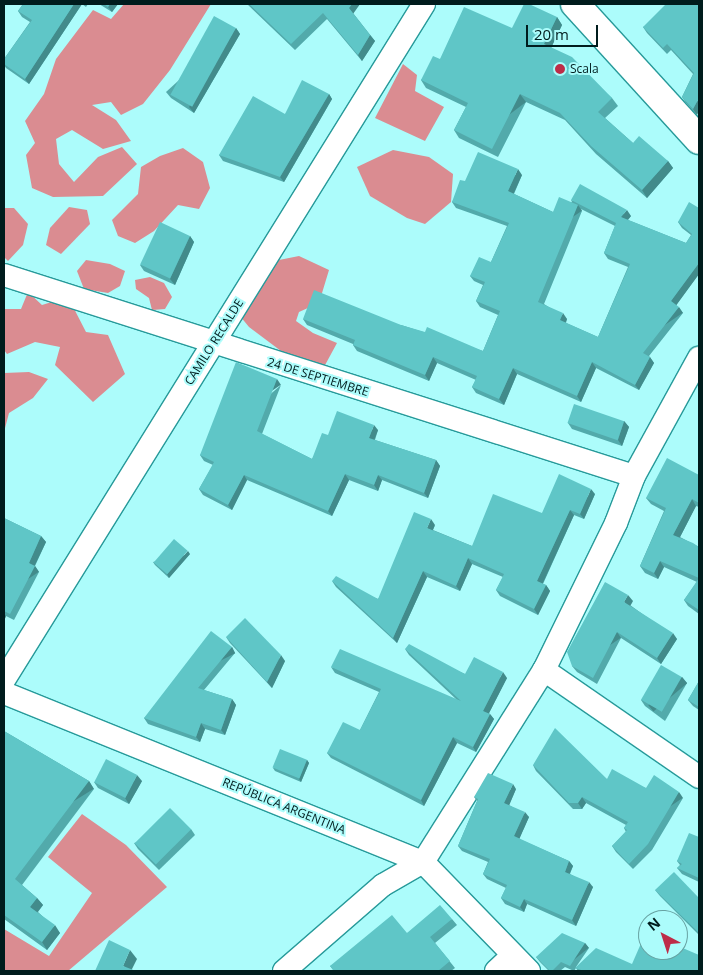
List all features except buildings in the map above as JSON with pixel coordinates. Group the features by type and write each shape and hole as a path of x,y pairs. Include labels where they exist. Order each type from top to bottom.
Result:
{"main road":[{"path":"575,4 699,140"}],"street":[{"name":"CAMILO RECALDE","path":"4,680 424,4"},
{"name":"24 DE SEPTIEMBRE","path":"4,275 213,344 634,476"},
{"path":"284,971 384,885 423,862 544,670 616,524 634,476 699,358"},
{"path":"544,670 699,777"},
{"name":"REPÚBLICA ARGENTINA","path":"4,693 423,862 529,971"},
{"path":"496,971 513,955"}],"shaded area":[{"path":"124,4 211,4 170,70 143,104 121,115 111,102 92,105 116,120 131,141 103,149 72,130 56,139 59,164 74,182 98,157 122,147 137,164 103,196 53,197 32,188 26,155 35,143 25,121 44,94 56,59 93,10 111,19"},
{"path":"403,64 417,75 415,91 444,107 425,141 375,118"},
{"path":"183,148 203,162 210,188 199,209 178,205 154,231 135,243 118,236 112,220 138,194 141,167 160,156"},
{"path":"393,150 429,157 453,174 451,202 425,224 407,218 370,196 357,167"},
{"path":"69,207 87,210 90,224 61,254 46,245 50,228"},
{"path":"4,208 14,208 28,224 23,245 8,261 4,257"},
{"path":"299,256 329,270 319,303 299,312 296,321 313,333 337,343 324,367 289,357 249,327 240,316 264,263"},
{"path":"86,260 110,264 125,271 120,286 108,293 84,289 77,271"},
{"path":"150,277 164,283 172,297 165,309 152,310 149,298 136,289 135,280"},
{"path":"28,292 42,305 68,297 86,332 108,335 125,374 93,402 55,365 60,347 35,342 7,354 4,350 4,309 21,309"},
{"path":"29,372 48,379 33,398 9,413 4,432 4,373"},
{"path":"82,814 126,845 167,887 68,971 4,971 4,929 49,956 92,893 48,857"}],"place":[{"name":"Scala","path":"560,69"}]}
